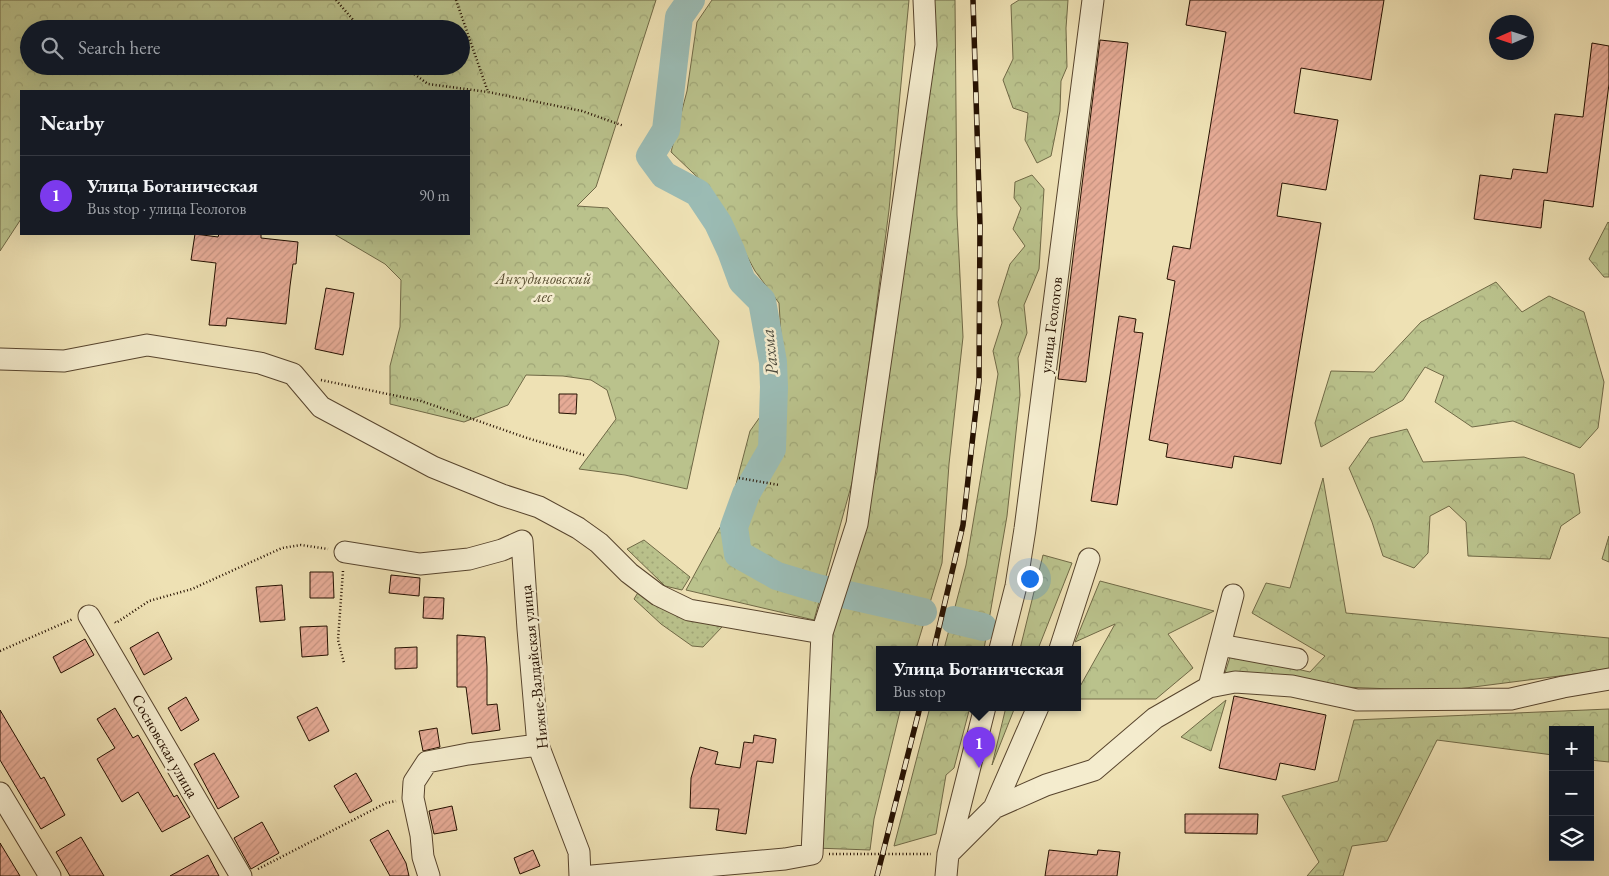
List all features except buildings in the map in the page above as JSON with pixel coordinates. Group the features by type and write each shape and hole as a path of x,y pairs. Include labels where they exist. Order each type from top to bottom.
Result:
{"street":[{"path":"592,876 785,859 812,854 822,633 857,524 926,45 924,0"},
{"name":"улица Геологов","path":"1001,646 1016,586 1025,529 1093,0"},
{"path":"0,358 64,361 147,345 260,363 293,374 322,407 330,412 433,467 502,495 539,507 578,528 599,544 628,573 658,595 689,610 822,633"},
{"name":"Нижне-Валдайская улица","path":"345,552 420,564 469,559 502,550 522,541 538,745 579,852 580,876"},
{"path":"1061,646 1088,559"},
{"path":"1209,687 1233,595"},
{"name":"Сосновская улица","path":"89,616 248,874"},
{"path":"1220,645 1297,659"},
{"path":"994,808 1046,785 1094,770 1156,718 1209,687 1235,682 1292,686 1357,700 1511,700 1562,687 1609,678"},
{"path":"951,870 984,711"},
{"path":"951,870 994,808 1036,711"},
{"path":"429,876 423,857 421,834 413,798 414,782 427,762 468,754 538,745"},
{"path":"0,793 50,876"}],"path":[{"path":"336,0 353,20"},
{"path":"456,0 463,20"},
{"path":"470,40 488,92"},
{"path":"416,75 428,84 488,92 582,111 624,126"},
{"path":"321,380 421,401 527,438 584,455"},
{"path":"739,478 778,486"},
{"path":"0,651 77,617 89,616 116,623 149,601 192,590 282,548 301,545 345,552 338,640 344,663"},
{"path":"248,874 386,803 413,798"},
{"path":"812,854 871,855 951,870"}],"green space":[{"name":"Анкудиновский лес","path":"0,0 656,0 596,187 577,206 608,208 719,341 687,489 625,475 579,469 616,419 607,390 591,380 563,376 526,375 508,405 464,422 390,404 390,366 400,327 401,280 385,264 336,235 470,235 470,90 20,90 20,221 0,251"},
{"path":"712,0 909,0 889,210 855,472 814,620 686,590 729,511 750,431 784,383 779,303 755,271 712,191 671,152 687,91 697,22"},
{"path":"930,0 955,0 957,215 963,337 949,464 942,563 917,646 876,646 876,711 900,711 874,819 870,850 815,848 833,631 877,472 883,400"},
{"path":"1019,0 1068,0 1066,28 1067,67 1061,81 1060,111 1051,156 1037,163 1025,140 1028,113 1013,108 1003,80 1013,59 1011,5"},
{"path":"1032,175 1044,189 1039,269 1024,305 1027,333 1018,358 1020,395 1007,516 985,646 945,646 966,565 998,374 993,351 1002,323 998,302 1010,264 1025,246 1013,229 1021,208 1014,198 1015,182"},
{"path":"1608,222 1609,277 1604,277 1589,259"},
{"path":"1496,282 1522,312 1549,296 1584,312 1604,382 1598,428 1580,448 1513,421 1472,427 1435,402 1444,376 1425,367 1403,400 1321,447 1315,423 1331,371 1374,372 1421,322"},
{"path":"1407,429 1423,462 1524,457 1574,474 1580,513 1561,526 1550,559 1468,556 1466,522 1449,506 1430,516 1428,553 1414,568 1383,556 1372,522 1349,468 1370,438"},
{"path":"1323,478 1346,613 1609,638 1609,672 1583,673 1442,691 1318,686 1224,676 1231,654 1310,672 1325,656 1252,613 1266,583 1290,588"},
{"path":"1609,536 1609,562 1602,559"},
{"path":"644,540 690,577 682,590 665,586 627,549"},
{"path":"1043,555 1072,563 1039,646 1021,646"},
{"path":"1100,581 1214,611 1168,634 1193,668 1156,699 1081,699 1081,685 1115,624 1075,642"},
{"path":"639,591 677,616 722,627 703,647 692,646 661,624 634,599"},
{"path":"1226,700 1211,751 1181,737"},
{"path":"1609,709 1609,762 1594,760 1594,726 1549,726 1549,754 1437,740 1387,841 1352,846 1343,876 1307,876 1319,862 1282,796 1338,781 1354,720"},
{"path":"929,711 969,711 954,768 946,775 936,834 894,846"},
{"path":"1005,711 1013,711 992,765"}],"waterway":[{"name":"Рахма","path":"691,0 679,17 666,130 650,156 664,175 698,193 718,223 742,281 762,301 773,362 772,449 746,494 734,527 738,554 777,576 817,588 923,612"},
{"name":"Рахма","path":"954,620 983,627"}],"railway":[{"path":"935,646 963,525 979,381 980,225 973,0"},
{"path":"877,876 919,711"}],"place":[{"name":"Улица Ботаническая","path":"979,768"}]}
